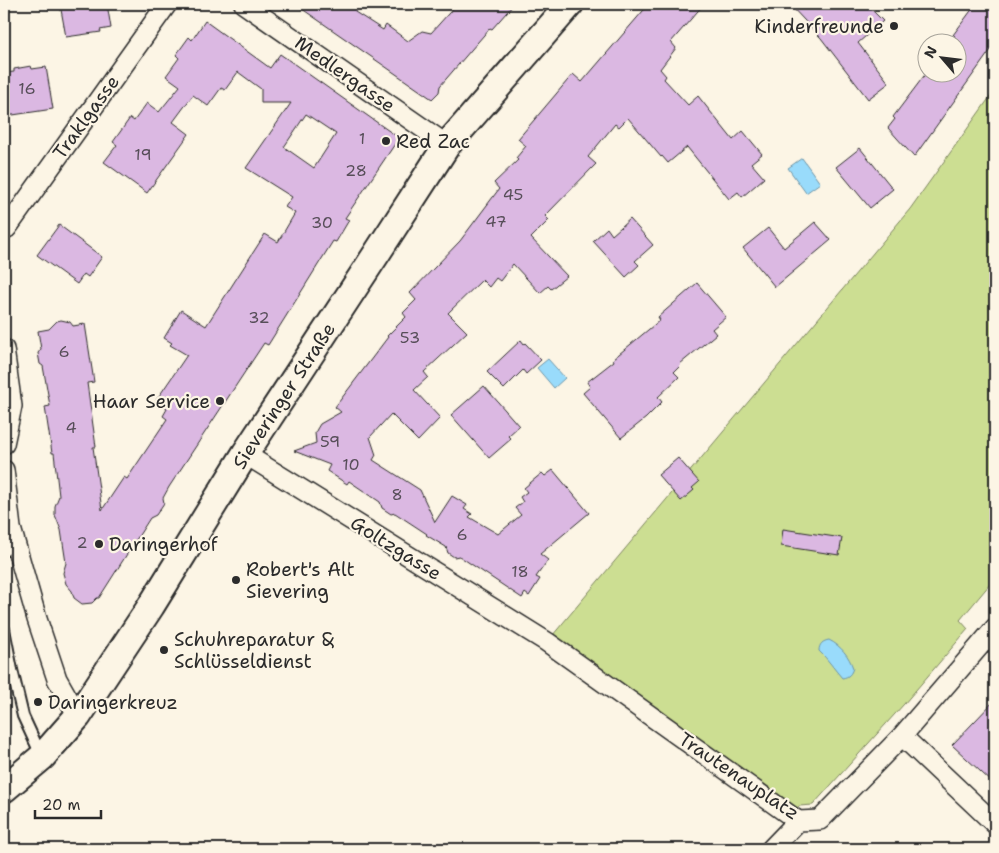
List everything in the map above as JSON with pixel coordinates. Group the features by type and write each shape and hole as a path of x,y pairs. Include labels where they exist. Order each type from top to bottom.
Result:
{"main road":[{"name":"Sieveringer Straße","path":"4,789 42,756 78,716 151,606 245,454 447,145 570,4"}],"street":[{"name":"Traklgasse","path":"4,229 7,228 167,4"},
{"name":"Medlergasse","path":"244,4 447,145"},
{"path":"4,349 12,406 4,444"},
{"name":"Goltzgasse","path":"245,454 547,642"},
{"path":"4,470 11,528 37,619 56,679 78,716"},
{"name":"Trautenauplatz","path":"547,642 798,821 820,820 902,736 995,628"},
{"path":"902,736 995,824"},
{"path":"771,849 798,821"}],"lane":[{"path":"4,551 11,528"},
{"path":"4,629 23,716 42,756"}],"green space":[{"path":"995,90 995,578 960,620 968,629 904,704 813,805 799,806 792,816 547,642 910,209"}],"water":[{"path":"802,158 820,183 806,193 788,168"},
{"path":"548,359 565,378 554,388 537,368"},
{"path":"829,640 841,648 847,655 853,668 846,677 842,678 819,651 822,643"}],"building":[{"path":"60,4 107,4 111,28 100,30 101,32 66,37"},
{"path":"295,4 360,4 355,12 383,30 386,25 408,41 422,31 431,33 457,4 514,4 492,29 490,28 440,86 439,92 432,99"},
{"path":"649,4 704,4 671,42 676,48 660,69 666,76 664,79 688,105 698,96 733,140 743,131 762,154 751,163 764,178 742,197 738,192 729,199 687,147 668,163 628,118 619,127 615,124 588,157 596,164 545,216 549,220 531,238 567,276 551,289 548,286 540,293 513,264 500,281 496,278 489,287 482,280 448,313 467,332 424,372 428,377 414,390 440,418 418,441 391,414 370,437 376,455 373,460 420,490 435,522 452,496 467,505 464,509 472,514 469,517 498,534 521,515 515,508 523,502 520,497 527,492 524,488 542,473 545,476 553,470 589,513 540,554 548,560 536,577 540,579 529,596 525,593 522,598 459,556 454,557 448,553 446,547 395,513 391,514 382,508 380,502 349,481 347,484 327,471 330,465 294,451 316,443 315,433 320,424 341,412 335,407 387,336 406,317 403,313 416,300 410,293 460,241 499,189 494,183 518,160 516,158 526,146 518,139 573,74 582,82"},
{"path":"789,4 866,4 883,21 858,43 889,83 868,99 821,38"},
{"path":"976,4 986,4 995,10 995,44 914,157 888,128 895,119 893,117 919,82 966,82 966,32 955,32"},
{"path":"205,21 270,68 280,54 399,138 345,218 349,220 336,242 333,241 268,345 264,343 169,487 163,498 164,503 156,515 150,518 99,598 92,603 82,604 74,598 72,591 66,584 63,573 66,563 61,530 55,515 55,506 59,496 54,453 52,453 45,407 50,406 43,366 40,364 38,353 41,349 38,331 49,329 57,321 61,320 70,322 73,326 85,324 94,382 87,383 96,447 93,447 102,510 124,477 127,479 167,419 163,416 167,409 155,402 187,355 170,345 172,343 164,338 181,310 206,326 265,234 278,242 295,213 285,207 292,197 246,168 291,103 261,103 261,89 238,72 225,90 221,88 208,106 193,95 173,122 189,134 147,193 104,162 117,145 113,142 130,118 134,121 147,103 159,112 180,86 166,76 179,58 176,55 189,37 192,40","holes":["306,114 336,134 314,168 284,147"]},
{"path":"31,66 32,69 46,67 53,109 6,116 4,73 14,72 14,69"},
{"path":"860,148 893,189 870,208 836,167"},
{"path":"630,219 653,245 635,261 639,265 626,277 593,241 607,228 612,235"},
{"path":"815,222 831,240 775,287 743,248 768,228 784,248"},
{"path":"59,225 102,257 88,277 84,274 77,284 37,255"},
{"path":"697,283 726,317 712,329 716,334 680,364 674,372 679,377 658,397 662,402 621,438 583,393 590,387 587,382 660,320 658,317"},
{"path":"521,340 541,360 526,374 523,370 504,389 487,372"},
{"path":"484,386 519,426 508,436 511,439 489,458 451,415"},
{"path":"678,458 699,482 692,488 694,490 681,501 658,475"},
{"path":"783,529 842,538 839,555 781,546"},
{"path":"995,700 995,785 952,745"}],"place":[{"name":"Kinderfreunde","path":"894,26"},
{"name":"Red Zac","path":"386,141"},
{"name":"Haar Service","path":"220,401"},
{"name":"Daringerhof","path":"99,544"},
{"name":"Robert's Alt Sievering","path":"236,580"},
{"name":"Schuhreparatur & Schlüsseldienst","path":"164,650"},
{"name":"Daringerkreuz","path":"38,702"}]}
